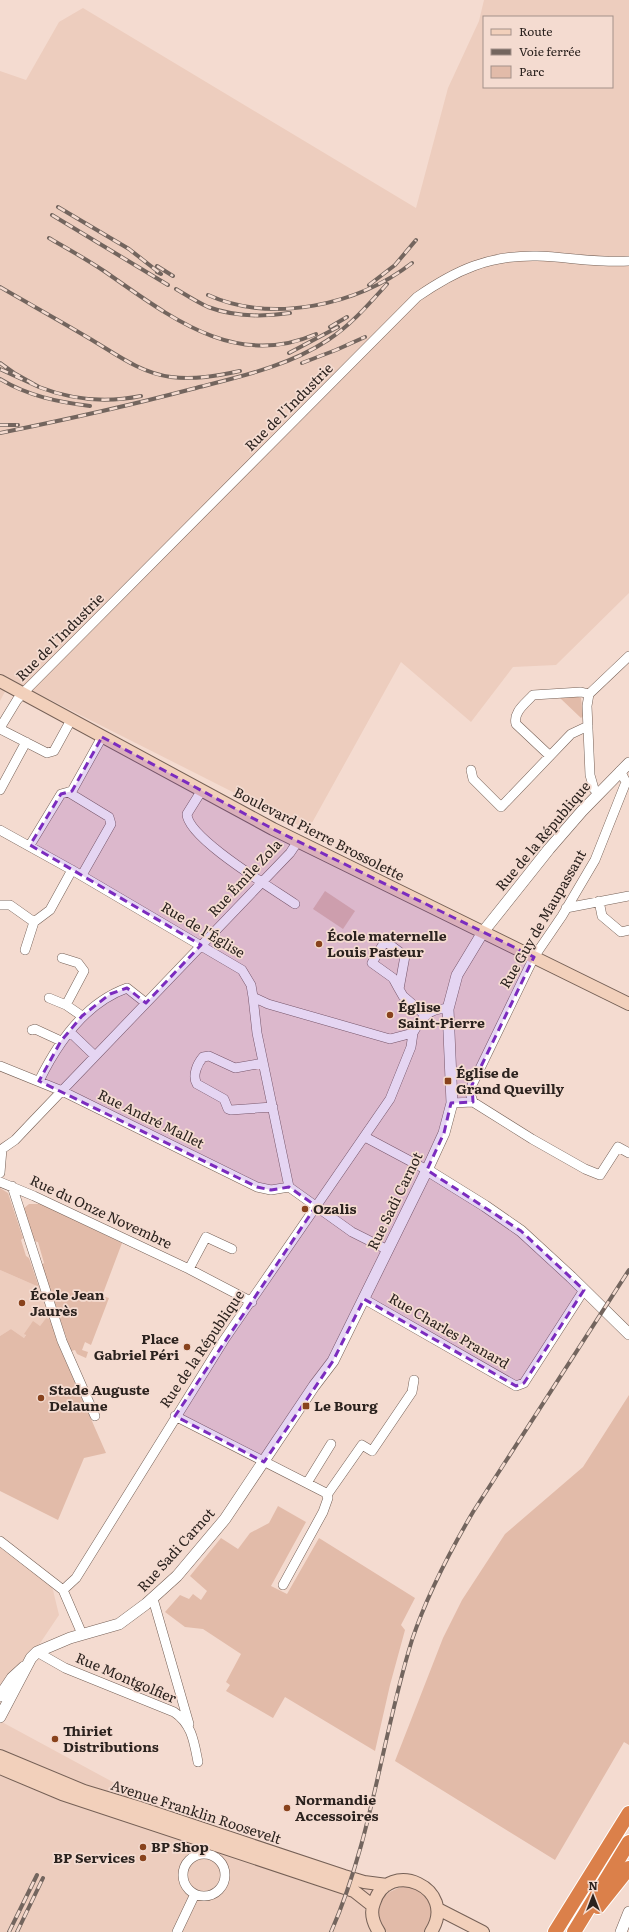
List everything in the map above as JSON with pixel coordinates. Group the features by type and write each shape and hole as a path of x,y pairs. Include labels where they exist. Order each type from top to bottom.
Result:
{"highway":[{"path":"555,1932 629,1813"},
{"path":"574,1932 629,1842"},
{"path":"578,1932 629,1868"}],"main road":[{"name":"Boulevard Pierre Brossolette","path":"0,681 298,841 629,1004"},
{"name":"Avenue Franklin Roosevelt","path":"0,1756 84,1791 138,1807 344,1876 364,1882 387,1885"},
{"name":"Avenue Franklin Roosevelt","path":"0,1768 62,1794 354,1891 373,1906"},
{"path":"374,1930 372,1916 373,1906 379,1892 387,1885 406,1880 419,1883 429,1891 436,1902 438,1908 437,1921 431,1932"},
{"path":"438,1908 483,1932"}],"street":[{"name":"Rue de l'Industrie","path":"0,728 16,700 417,297 455,272 474,265 506,258 537,256 610,262 629,261"},
{"path":"599,793 594,789 590,775 587,706 589,694 629,656"},
{"path":"550,756 516,724 514,719 516,714 533,695 581,692 589,694"},
{"path":"0,728 47,753 54,751 71,720"},
{"path":"471,770 473,779 501,807 571,734 588,726"},
{"path":"30,845 61,794 72,791 102,737"},
{"path":"0,790 26,742"},
{"name":"Rue de la République","path":"483,932 548,849 599,793 629,763"},
{"name":"Rue Guy de Maupassant","path":"473,1102 470,1093 472,1085 534,957 595,860 626,782 620,772"},
{"path":"202,790 187,814 188,822 219,853 296,904"},
{"path":"68,792 109,817 111,824 82,876"},
{"name":"Rue de l'Église","path":"0,830 30,845 242,970 251,985 254,997 257,1033 289,1187"},
{"name":"Rue Émile Zola","path":"0,1173 1,1148 15,1140 290,853 298,841"},
{"path":"25,950 34,922 50,910 72,870"},
{"path":"566,908 629,896"},
{"path":"599,901 602,916 621,932 629,930"},
{"path":"0,905 10,905 34,922"},
{"name":"Rue Sadi Carnot","path":"0,1696 12,1678 37,1652 82,1634 119,1624 153,1599 177,1576 225,1519 314,1386 333,1361 444,1133 452,1103 448,1009 458,975 483,932"},
{"path":"399,989 405,956 386,941 372,963 392,978 403,996 425,1015"},
{"path":"62,958 78,963 84,971 66,1005"},
{"path":"39,1081 61,1041 82,1016 91,1011 110,994 127,988 146,1002"},
{"path":"254,997 268,1004 390,1039 413,1033 425,1015 438,1008 448,1009"},
{"path":"49,998 66,1005 82,1016"},
{"path":"32,1030 35,1029 61,1041"},
{"path":"70,1032 95,1056"},
{"name":"Rue de la République","path":"63,1590 76,1578 175,1416 224,1340 252,1302 390,1099 412,1047 413,1033"},
{"path":"263,1063 235,1068 209,1056 203,1058 194,1075 195,1080 197,1084 224,1100 228,1109 273,1107"},
{"name":"Rue André Mallet","path":"0,1066 62,1091 257,1186 271,1190 289,1187"},
{"path":"452,1103 473,1102 532,1139 586,1169 600,1174 618,1147 629,1153"},
{"path":"365,1137 427,1170 485,1206 521,1231 629,1334"},
{"name":"Rue du Onze Novembre","path":"0,1182 12,1186 189,1270 252,1302"},
{"path":"12,1186 62,1341 96,1416"},
{"path":"289,1187 352,1232 388,1250"},
{"path":"189,1270 206,1237 232,1249"},
{"name":"Rue Charles Pranard","path":"364,1299 516,1386 520,1386 524,1383 584,1290"},
{"path":"283,1585 323,1512 328,1498 327,1495 362,1445 372,1451 412,1392 414,1380"},
{"path":"175,1416 307,1483 326,1493 327,1495"},
{"path":"307,1483 331,1444"},
{"path":"0,1541 63,1590 82,1634"},
{"path":"153,1599 190,1728 198,1762"},
{"name":"Rue Montgolfier","path":"37,1652 65,1668 174,1712 183,1718 190,1728"},
{"name":"Rue Sadi Carnot","path":"0,1717 27,1664"},
{"path":"204,1854 211,1855 222,1863 225,1876 224,1883 215,1893 209,1896 195,1894 185,1884 184,1870 191,1859 204,1854"},
{"path":"177,1932 195,1894"},
{"path":"620,1932 629,1912"}],"highlighted area":[{"path":"102,737 273,829 534,957 472,1085 473,1102 451,1103 444,1133 427,1170 521,1231 584,1290 524,1383 516,1386 364,1299 333,1361 264,1462 175,1416 316,1206 289,1187 271,1190 257,1187 39,1081 61,1041 82,1016 110,994 127,988 146,1003 201,945 30,845 61,794 72,791"}],"shaded area":[{"path":"484,0 629,0 629,593 556,665 513,667 471,722 401,662 308,830 11,680 0,701 0,71 26,80 59,22 83,8 416,208 448,88 479,21"},
{"name":"École Jean Jaurès","path":"0,1270 39,1287 51,1320 46,1318 40,1326 31,1324 24,1338 11,1329 0,1336"},
{"path":"0,1546 52,1586 59,1615 0,1703"},
{"path":"0,1721 172,1814 405,1896 396,1932 0,1932"}],"green space":[{"path":"575,696 581,698 583,716 581,718 560,698"},
{"path":"325,891 355,911 343,929 313,909"},
{"path":"0,1188 8,1193 23,1238 21,1240 26,1256 29,1258 39,1287 0,1270"},
{"path":"29,1204 41,1204 122,1243 102,1296 109,1298 91,1345 85,1342 82,1350 88,1352 86,1358 77,1354 75,1350 71,1351 41,1265 44,1263 38,1242 33,1241 23,1209"},
{"name":"Stade Auguste Delaune","path":"46,1318 51,1320 58,1344 106,1453 84,1458 58,1520 0,1491 0,1336 11,1329 24,1338 26,1335 24,1334 33,1321 40,1326"},
{"path":"629,1395 629,1745 624,1742 555,1860 395,1761 443,1638 462,1600 505,1534 583,1467"},
{"path":"278,1506 306,1522 271,1586 287,1594 319,1538 415,1598 401,1625 405,1630 390,1685 375,1751 285,1697 273,1718 226,1691 230,1685 226,1682 241,1654 203,1629 185,1627 165,1612 180,1595 189,1599 193,1594 201,1600 207,1591 190,1576 221,1538 238,1549 250,1533 269,1523"},
{"path":"407,1886 417,1890 429,1900 432,1909 431,1919 424,1932 387,1932 378,1917 380,1903 391,1892 398,1888"}],"railway":[{"path":"58,207 129,249 161,274 157,272"},
{"path":"52,215 168,285"},
{"path":"49,238 77,254 178,320 203,332 230,341 257,346 286,343 316,334"},
{"path":"369,285 395,265 416,240"},
{"path":"208,295 233,304 259,308 286,309 314,306 341,299 366,290 390,278 412,263"},
{"path":"157,266 173,276"},
{"path":"0,433 144,401 244,375 279,364 328,340 359,314 387,284"},
{"path":"0,287 120,357 150,372 171,377 197,378 240,371"},
{"path":"176,289 208,307 228,313 249,315 290,313"},
{"path":"330,327 347,317"},
{"path":"289,353 338,327"},
{"path":"302,363 365,337"},
{"path":"0,363 39,387 0,369"},
{"path":"0,379 32,394 90,406"},
{"path":"39,387 64,395 89,399 102,400 141,396"},
{"path":"0,425 18,425"},
{"path":"331,1932 357,1861 376,1787 392,1713 412,1640 432,1591 455,1543 473,1512 629,1270"},
{"path":"9,1932 37,1875"},
{"path":"17,1932 43,1878"}],"place":[{"name":"École maternelle Louis Pasteur","path":"319,944"},
{"name":"Église Saint-Pierre","path":"390,1015"},
{"name":"Église de Grand Quevilly","path":"448,1081"},
{"name":"Ozalis","path":"305,1209"},
{"name":"École Jean Jaurès","path":"22,1303"},
{"name":"Place Gabriel Péri","path":"187,1347"},
{"name":"Stade Auguste Delaune","path":"41,1398"},
{"name":"Le Bourg","path":"306,1406"},
{"name":"Thiriet Distributions","path":"55,1739"},
{"name":"Normandie Accessoires","path":"287,1808"},
{"name":"BP Shop","path":"143,1847"},
{"name":"BP Services","path":"143,1858"}]}
